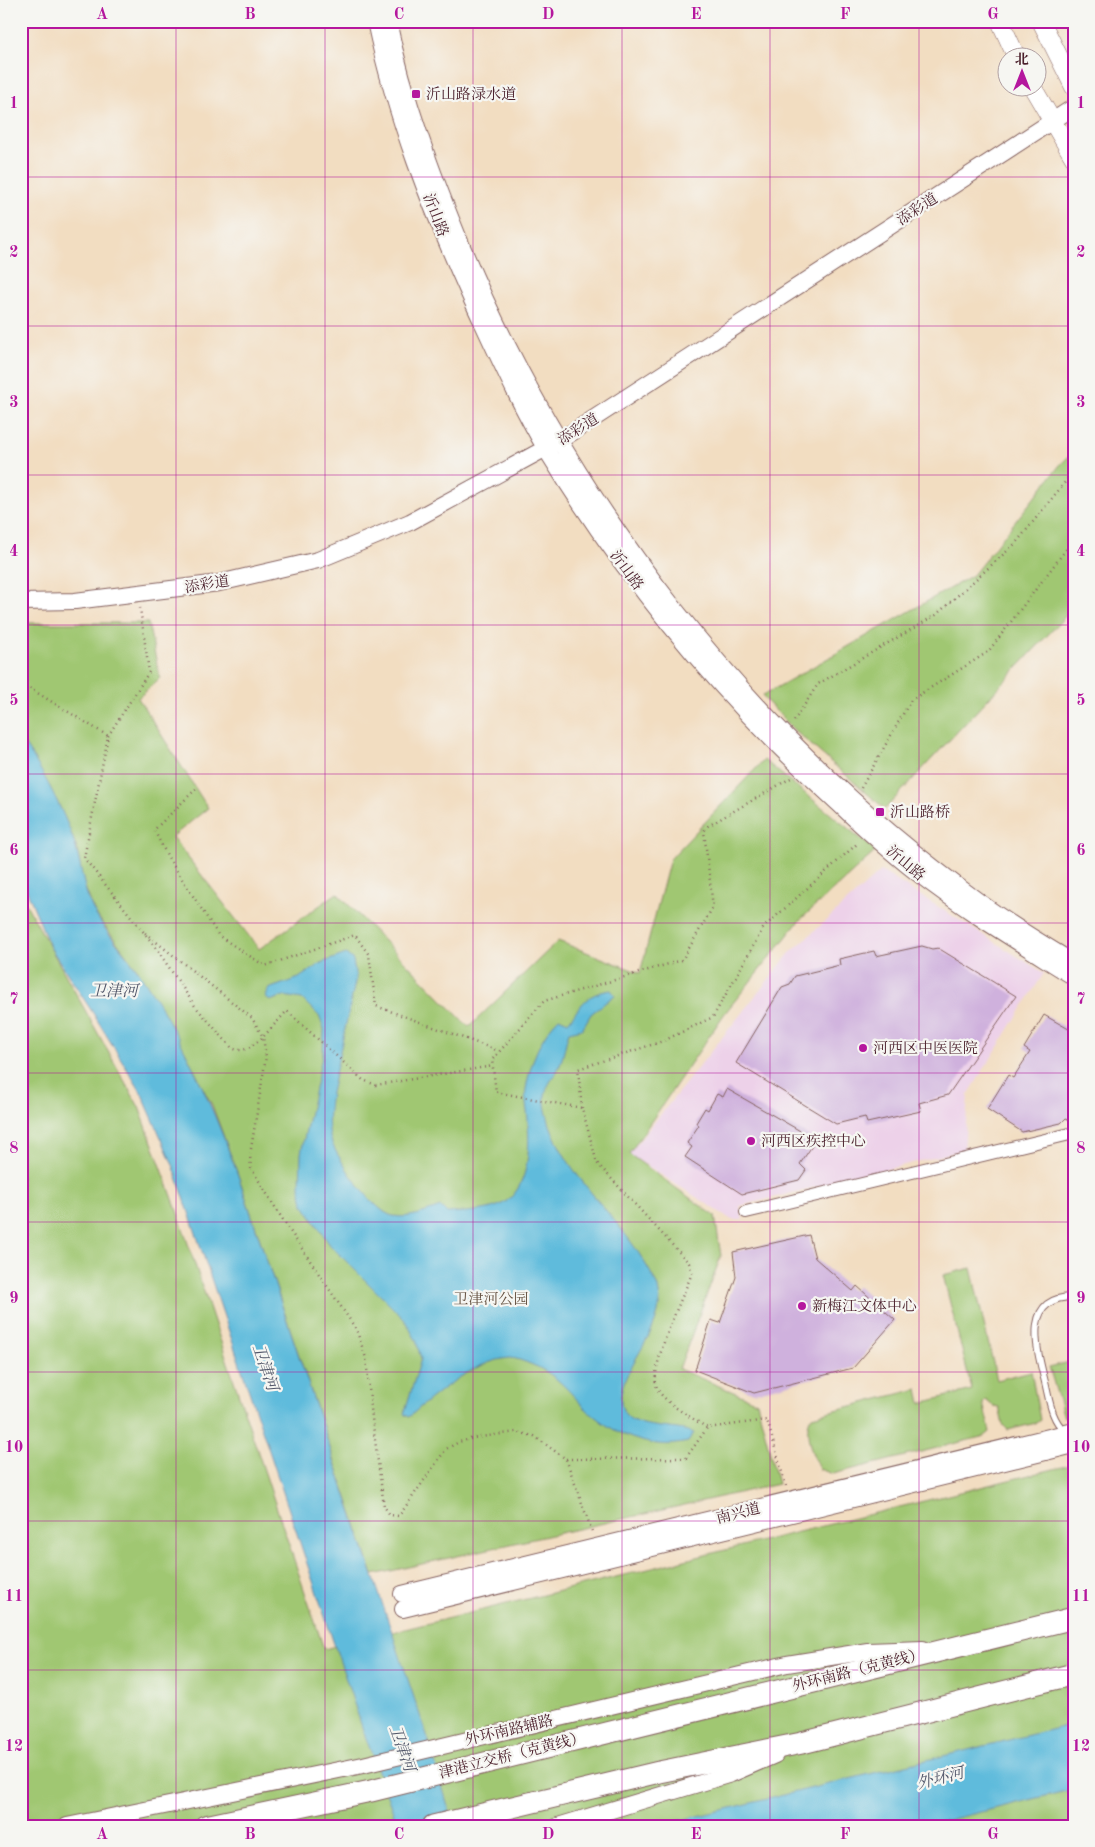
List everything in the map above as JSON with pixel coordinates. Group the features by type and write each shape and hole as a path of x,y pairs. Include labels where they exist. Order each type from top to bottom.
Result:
{"highway":[{"name":"外环南路（克黄线）","path":"643,1722 1074,1618"},
{"path":"433,1826 659,1772 802,1743 1074,1674"},
{"name":"津港立交桥（克黄线）","path":"204,1826 371,1791 643,1722"}],"main road":[{"path":"1000,21 1012,48"},
{"path":"1041,21 1074,87"},
{"path":"1039,98 1074,158"}],"street":[{"name":"沂山路","path":"375,21 403,126 438,224 487,334 553,445 644,569 718,664 784,735 854,800 963,890 1005,920 1074,963"},
{"name":"沂山路","path":"388,21 420,134 447,211 494,318 583,509 647,597 729,694 803,772 870,832 950,898 1074,977"},
{"name":"添彩道","path":"21,602 75,600 138,594 219,583 318,560 410,522 553,445 1074,107"},
{"path":"746,1212 1074,1133"},
{"name":"南兴道","path":"1072,1436 402,1602 598,1547 791,1500 1072,1436"},
{"name":"外环南路辅路","path":"67,1826 363,1765 787,1664 868,1651 953,1648"},
{"path":"558,1826 731,1774 802,1743"}],"lane":[{"path":"1072,1436 1060,1428 1053,1414 1035,1335 1037,1320 1048,1305 1063,1298 1074,1297"}],"path":[{"path":"784,735 818,684 936,615 1016,543 1074,471"},
{"path":"854,800 911,700 988,652 1074,539"},
{"path":"138,594 149,672 108,736 84,858 142,931 194,1006 232,1048 238,1051 247,1050 263,1037 286,1011 363,1080 376,1084 493,1066"},
{"path":"21,683 108,736"},
{"path":"582,1108 496,1092 492,1060 544,1001 682,960 713,908 704,831 708,826 803,772"},
{"path":"196,788 154,830 169,859 219,936 265,966 355,935 369,955 376,1006 499,1052"},
{"path":"791,1500 767,1420 707,1428 664,1397 654,1382 658,1363 692,1273 689,1263 597,1163 582,1108 578,1070 662,1042 713,1017 764,927 870,832"},
{"path":"142,931 252,1018 263,1037 266,1057 250,1155 251,1168 288,1228 356,1330 366,1358 384,1506 390,1515 399,1516 446,1449 459,1442 494,1434 516,1432 534,1436 566,1459 598,1547"},
{"path":"566,1459 686,1458 707,1428"}],"shaded area":[{"path":"881,871 1044,973 968,1095 964,1150 740,1206 743,1220 732,1220 629,1154 789,954"}],"green space":[{"path":"1074,451 1074,607 885,809 794,730 762,696 973,575 1060,465"},
{"name":"卫津河公园","path":"21,623 148,623 160,678 138,698 208,808 172,837 259,949 337,893 469,1027 558,941 640,973 670,859 764,760 876,851 800,920 725,1013 629,1154 715,1216 721,1256 679,1369 757,1402 778,1484 373,1575 238,1175 212,1105 139,972 95,913 84,885 76,846 60,808 21,740"},
{"path":"21,895 139,1107 173,1199 324,1649 1074,1464 1074,1825 21,1826"},
{"path":"971,1268 997,1380 1031,1371 1040,1420 1036,1423 1008,1430 1003,1425 999,1407 993,1406 986,1400 983,1403 990,1432 985,1436 833,1474 819,1469 809,1442 808,1427 812,1416 918,1389 921,1403 972,1390 943,1275"},
{"path":"1074,1361 1074,1414 1064,1417 1049,1367"}],"water":[{"name":"卫津河","path":"21,740 44,777 67,823 76,848 91,906 105,928 138,971 168,1019 194,1070 228,1148 428,1739 454,1826 398,1826 363,1730 173,1165 141,1092 50,947 21,876"},
{"path":"346,954 353,960 356,978 331,1093 328,1118 330,1137 349,1173 367,1196 385,1212 399,1217 411,1216 441,1207 447,1213 481,1210 500,1205 510,1199 517,1190 526,1169 529,1134 526,1093 530,1069 537,1050 559,1018 568,1022 581,1005 595,994 611,990 615,995 591,1014 582,1029 569,1032 560,1065 546,1091 545,1106 550,1125 568,1160 579,1177 629,1239 658,1288 659,1305 655,1321 623,1384 621,1398 624,1412 636,1422 694,1433 688,1442 659,1444 645,1442 619,1432 595,1417 553,1376 537,1367 512,1358 497,1360 469,1372 443,1389 409,1417 404,1414 421,1359 416,1340 404,1319 330,1245 303,1204 300,1186 301,1153 323,1052 324,1029 319,1016 302,999 284,996 270,1001 266,998 268,989 299,978 321,963"},
{"name":"外环河","path":"1074,1724 1074,1789 924,1826 657,1826"}],"building":[{"name":"河西区中医医院","path":"922,946 932,949 938,948 1016,996 948,1095 919,1103 921,1111 867,1123 865,1117 836,1124 736,1063 782,987 790,984 795,976 840,965 839,959 874,951 876,956"},
{"path":"1044,1015 1074,1032 1074,1122 1066,1118 1061,1123 1022,1132 987,1109 1008,1075 1013,1078 1030,1052 1024,1048"},
{"name":"河西区疾控中心","path":"727,1089 816,1140 800,1164 806,1170 799,1180 742,1194 685,1157 692,1147 687,1143 699,1125 696,1123 705,1108 708,1110 717,1094 723,1097"},
{"name":"新梅江文体中心","path":"809,1235 815,1258 853,1291 857,1286 895,1320 853,1368 754,1393 695,1370 711,1320 720,1323 736,1277 733,1252"}],"place":[{"name":"沂山路渌水道","path":"416,94"},
{"name":"沂山路桥","path":"880,812"},
{"name":"河西区中医医院","path":"863,1048"},
{"name":"河西区疾控中心","path":"751,1141"},
{"name":"新梅江文体中心","path":"802,1306"}]}
